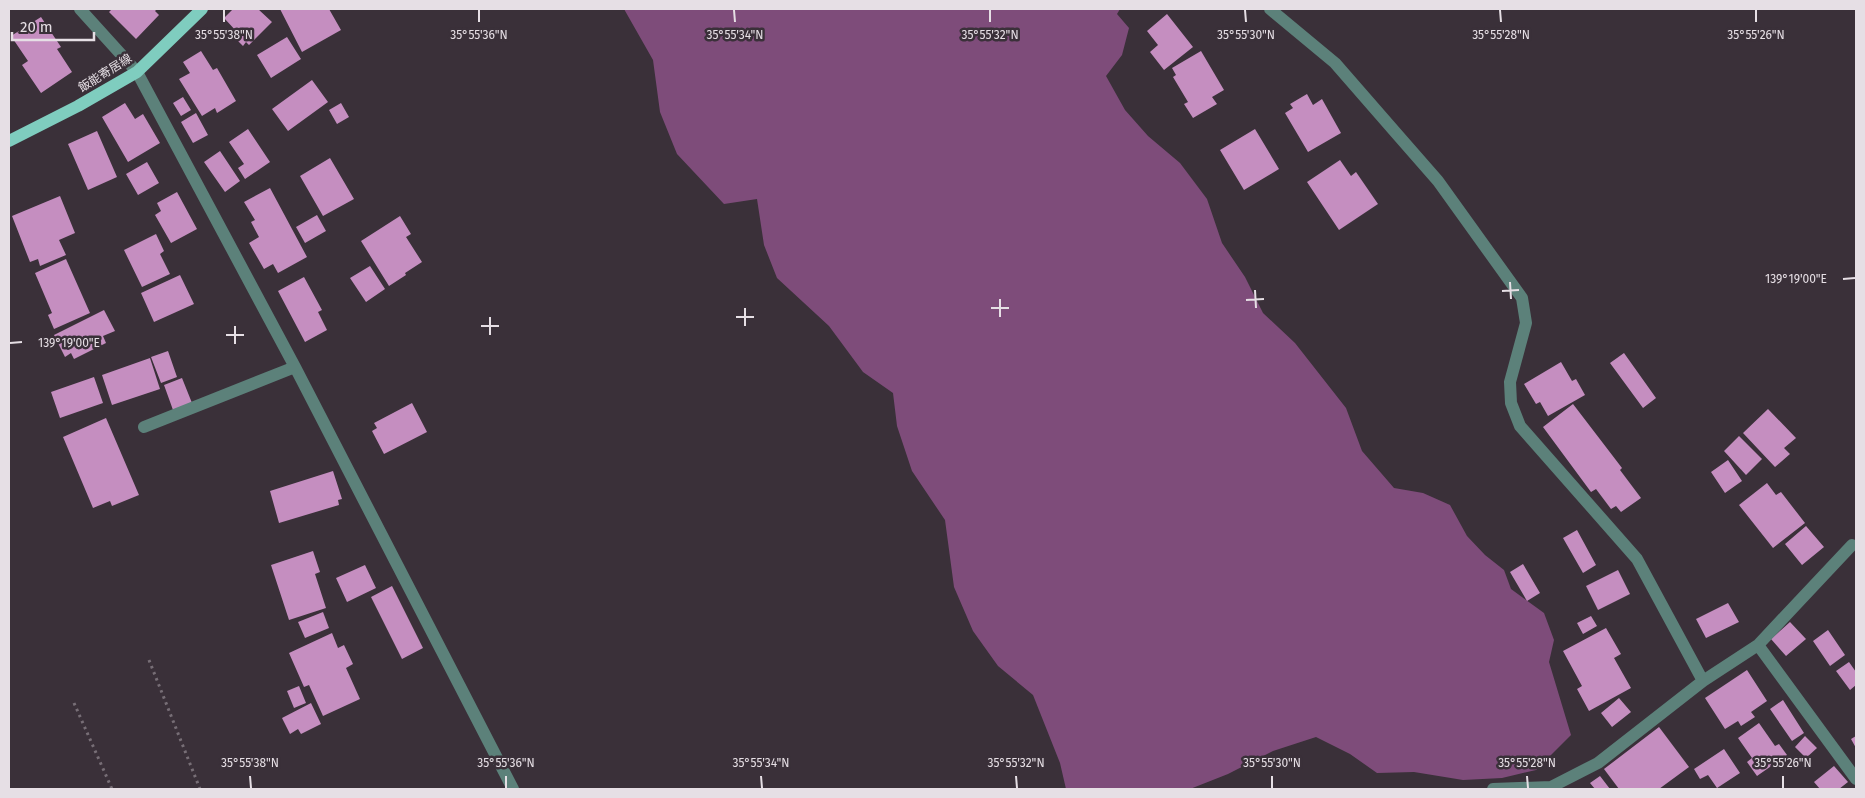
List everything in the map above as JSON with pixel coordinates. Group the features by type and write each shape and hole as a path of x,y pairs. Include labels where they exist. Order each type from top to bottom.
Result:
{"main road":[{"name":"飯能寄居線","path":"9,141 78,106 137,72 202,9"}],"street":[{"path":"80,9 137,72 295,367 513,789"},
{"path":"1270,9 1335,63 1438,181 1522,298 1526,323 1510,382 1511,403 1520,426 1637,559 1703,681"},
{"path":"144,427 295,367"},
{"path":"1493,789 1551,787 1598,763 1703,681 1758,645 1852,545"},
{"path":"1758,645 1856,779"}],"path":[{"path":"149,660 200,789"},
{"path":"74,703 112,789"}],"shaded area":[{"path":"624,9 1120,9 1117,14 1129,28 1122,55 1106,76 1125,110 1148,136 1180,163 1207,199 1222,243 1245,277 1263,313 1295,343 1346,408 1362,451 1394,488 1423,493 1450,505 1467,536 1485,555 1504,570 1511,589 1544,613 1554,640 1549,662 1571,735 1536,770 1502,778 1463,780 1414,772 1377,773 1350,754 1316,737 1273,751 1228,774 1190,789 1066,789 1060,763 1033,695 998,666 973,631 954,587 945,520 912,471 897,426 893,393 863,372 829,326 777,278 764,245 757,199 724,204 677,154 660,112 653,60"}],"building":[{"path":"112,9 157,9 155,11 159,15 136,39 109,12"},
{"path":"233,9 258,9 272,22 249,45 246,42 243,46 234,37 238,33 224,18"},
{"path":"280,9 329,9 341,30 302,52"},
{"path":"1167,14 1193,47 1164,70 1150,52 1158,45 1147,31"},
{"path":"41,17 61,47 57,49 72,72 41,93 22,65 28,61 11,36"},
{"path":"287,37 301,59 271,78 257,55"},
{"path":"201,51 213,70 217,68 236,101 217,113 215,108 202,116 179,79 190,73 183,62"},
{"path":"1201,51 1224,90 1212,97 1217,104 1193,118 1184,104 1188,102 1173,77 1176,75 1172,68"},
{"path":"312,80 328,102 288,131 272,109"},
{"path":"1307,94 1313,105 1322,99 1341,133 1308,152 1285,113 1293,108 1290,104"},
{"path":"183,97 191,110 181,116 173,103"},
{"path":"125,103 135,119 143,114 160,143 128,162 102,117"},
{"path":"341,103 349,117 337,124 329,110"},
{"path":"196,113 208,135 193,143 181,122"},
{"path":"248,129 270,162 245,179 238,168 244,164 229,142"},
{"path":"1255,129 1279,169 1244,190 1220,150"},
{"path":"97,131 117,177 88,190 68,144"},
{"path":"220,151 240,181 225,192 204,162"},
{"path":"330,158 354,199 323,216 300,176"},
{"path":"1340,160 1351,176 1356,172 1378,204 1339,230 1307,182"},
{"path":"147,162 159,183 138,195 126,174"},
{"path":"270,188 307,257 278,273 273,264 264,269 249,243 259,237 251,222 255,220 244,202"},
{"path":"177,192 197,229 171,243 155,215 161,211 157,203"},
{"path":"60,196 75,233 59,240 66,255 40,266 38,259 30,262 12,216"},
{"path":"317,215 326,231 305,243 296,227"},
{"path":"400,216 411,234 406,237 422,262 389,286 361,241"},
{"path":"156,234 164,251 160,254 170,274 142,287 124,250"},
{"path":"66,259 90,313 54,329 48,315 52,313 35,273"},
{"path":"370,266 385,289 366,302 350,278"},
{"path":"180,275 194,304 154,322 141,293"},
{"path":"304,277 322,310 318,312 327,330 305,342 278,291"},
{"path":"104,310 115,331 103,336 106,343 74,359 71,353 65,357 54,335"},
{"path":"168,351 177,377 161,383 151,357"},
{"path":"1624,353 1656,398 1643,408 1610,363"},
{"path":"150,358 160,389 112,405 102,375"},
{"path":"1561,362 1572,381 1576,379 1585,395 1548,416 1540,402 1536,404 1524,384"},
{"path":"94,377 103,403 60,418 51,392"},
{"path":"182,378 192,403 173,410 164,385"},
{"path":"412,403 427,432 384,454 372,431 377,428 374,423"},
{"path":"1573,404 1622,468 1620,470 1641,498 1621,512 1616,506 1611,509 1596,489 1591,492 1543,427"},
{"path":"1768,409 1796,438 1784,448 1790,454 1775,467 1743,433"},
{"path":"106,418 139,495 112,506 110,501 93,508 63,437"},
{"path":"1739,436 1762,459 1746,475 1724,451"},
{"path":"1728,460 1742,481 1725,493 1711,472"},
{"path":"333,471 342,499 338,500 339,505 279,523 270,491"},
{"path":"1767,483 1776,495 1781,492 1805,523 1773,548 1739,505"},
{"path":"1806,526 1824,547 1802,565 1785,544"},
{"path":"1577,530 1596,565 1583,573 1563,538"},
{"path":"313,551 320,572 315,574 326,608 289,620 271,565"},
{"path":"1523,564 1540,593 1527,601 1510,572"},
{"path":"365,565 376,588 347,602 336,578"},
{"path":"1618,570 1630,594 1598,610 1586,586"},
{"path":"392,586 423,648 402,659 371,597"},
{"path":"1728,603 1739,622 1706,638 1696,619"},
{"path":"323,612 329,628 305,638 298,622"},
{"path":"1591,616 1597,626 1583,634 1577,623"},
{"path":"1790,622 1806,639 1786,656 1771,639"},
{"path":"1606,628 1621,654 1614,658 1631,688 1589,711 1577,689 1582,686 1563,651"},
{"path":"1828,630 1845,655 1830,666 1813,641"},
{"path":"332,633 338,648 344,645 353,664 346,668 360,699 323,716 309,685 304,687 289,653"},
{"path":"1849,662 1856,672 1856,685 1850,690 1836,671"},
{"path":"1747,670 1767,701 1751,712 1755,717 1741,726 1738,721 1725,729 1705,698"},
{"path":"299,686 306,703 294,708 287,691"},
{"path":"1619,698 1631,712 1612,727 1601,713"},
{"path":"1783,700 1804,733 1792,741 1770,709"},
{"path":"311,703 321,724 301,734 298,729 290,734 282,718"},
{"path":"1759,723 1775,746 1779,744 1787,755 1757,776 1747,762 1752,758 1738,738"},
{"path":"1659,727 1689,767 1659,789 1619,789 1604,769"},
{"path":"1805,736 1817,748 1806,758 1795,747"},
{"path":"1856,736 1856,748 1851,739"},
{"path":"1724,749 1740,773 1717,788 1708,775 1700,779 1694,769"},
{"path":"1834,766 1848,782 1839,789 1820,789 1814,782"},
{"path":"1600,776 1610,789 1595,789 1590,783"}]}
